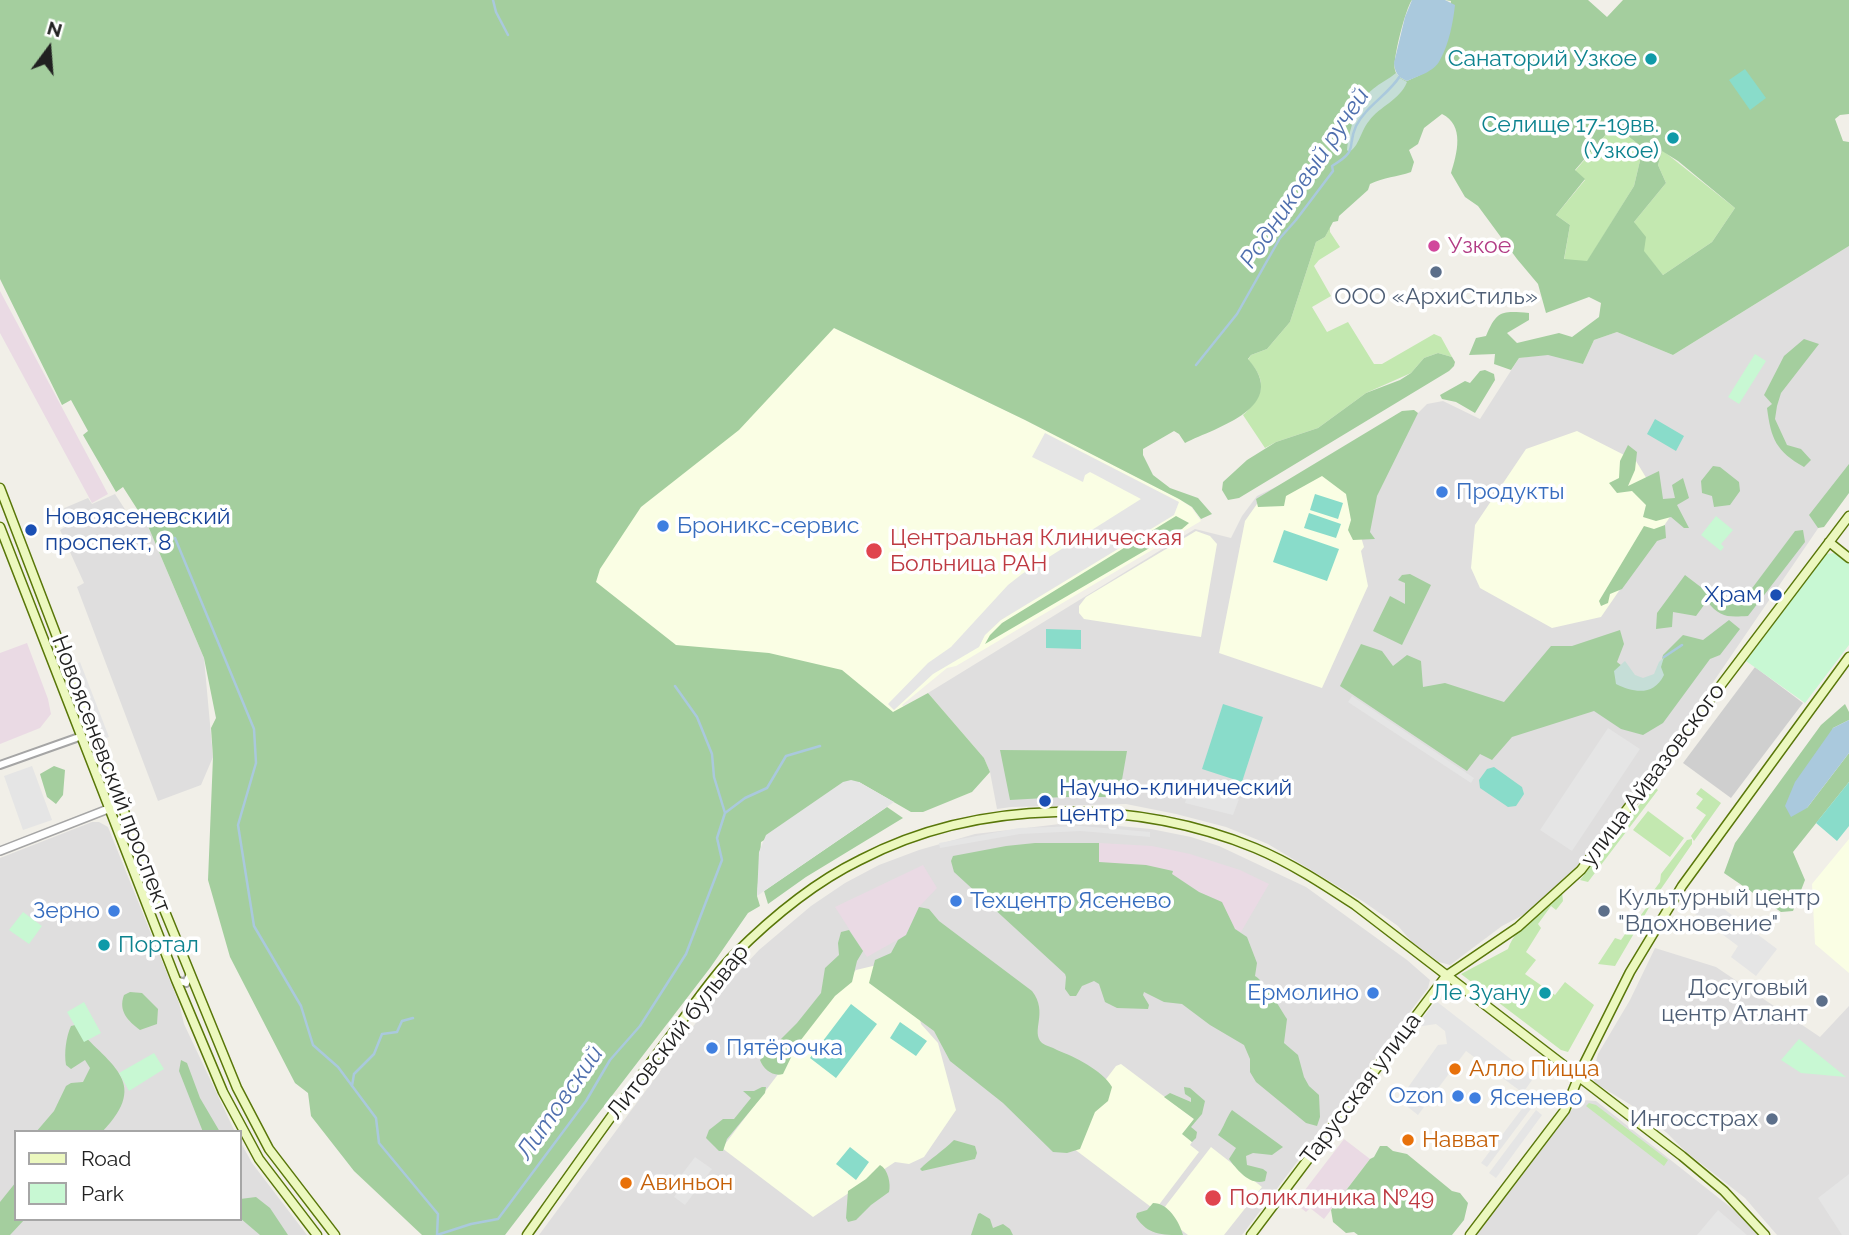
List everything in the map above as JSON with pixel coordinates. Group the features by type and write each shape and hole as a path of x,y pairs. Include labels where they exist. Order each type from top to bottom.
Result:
{"main road":[{"name":"Новоясеневский проспект","path":"0,488 121,804 236,1088 268,1149 335,1235"},
{"name":"улица Айвазовского","path":"1446,976 1518,927 1581,870 1849,516"},
{"name":"Новоясеневский проспект","path":"0,527 176,980 223,1092 259,1159 317,1235"},
{"path":"1829,542 1849,558"},
{"path":"1470,1235 1565,1110 1630,972 1682,886 1849,657"},
{"name":"Литовский бульвар","path":"527,1235 633,1085 732,957 770,921 829,877 861,859 922,834 1006,816 1058,813 1121,814 1203,831 1257,849 1307,873 1355,905 1682,1156 1724,1191 1765,1235"},
{"name":"Тарусская улица","path":"1251,1235 1446,976"}],"street":[{"path":"0,765 82,736"},
{"path":"0,851 121,804"},
{"path":"176,980 186,983 190,974"},
{"path":"278,1187 288,1188 290,1178"},
{"path":"288,1199 290,1190 299,1191"}],"shaded area":[{"path":"1412,0 1445,0 1455,5 1450,33 1440,60 1430,71 1407,81 1398,74 1394,63"},
{"path":"1745,69 1766,98 1750,110 1729,80"},
{"path":"1396,73 1407,82 1404,88 1366,125 1349,152 1347,150 1352,125 1362,101 1373,89"},
{"path":"1849,246 1849,483 1673,741 1576,868 1527,913 1502,926 1450,965 1439,962 1412,942 1398,926 1364,902 1268,844 1226,827 1126,804 997,809 990,772 984,758 928,693 1195,529 1231,538 1242,516 1257,496 1416,415 1427,404 1443,401 1480,419 1519,358 1548,354 1583,364 1594,340 1617,332 1673,355"},
{"path":"0,291 108,494 92,503 0,333"},
{"name":"Центральная Клиническая Больница РАН","path":"834,328 1025,420 1179,499 1191,507 1201,521 956,666 947,668 902,705 972,792 949,801 675,650 591,589 611,535"},
{"path":"1655,419 1684,436 1676,451 1647,434"},
{"path":"1577,431 1636,461 1670,517 1601,617 1552,628 1480,588 1471,568 1475,525 1526,449"},
{"path":"1045,433 1179,502 1174,515 1001,620 985,635 979,647 933,674 894,710 888,704 928,663 951,647 1008,585 1141,499 1090,472 1085,475 1083,482 1032,457"},
{"path":"1327,465 1343,476 1364,547 1361,551 1368,586 1322,688 1219,653 1245,521 1259,501"},
{"path":"115,494 130,517 136,517 148,526 204,658 213,757 201,785 158,801 77,587 84,583 60,530 72,523 55,512 88,498 92,504"},
{"path":"1315,494 1343,503 1338,519 1310,510"},
{"path":"1309,513 1341,524 1336,538 1304,528"},
{"path":"1284,530 1339,549 1327,581 1273,562"},
{"path":"1196,531 1210,536 1217,544 1201,637 1084,619 1079,613 1079,606 1086,597"},
{"path":"1046,629 1081,630 1081,649 1046,648"},
{"path":"27,643 51,714 40,728 0,744 0,653"},
{"path":"1664,657 1661,667 1664,675 1655,687 1636,691 1616,684 1614,671 1625,661 1635,675 1643,678 1654,674"},
{"path":"80,662 109,737 103,739 74,665"},
{"path":"1755,667 1803,703 1731,798 1683,763"},
{"path":"1352,696 1474,778 1471,783 1348,702"},
{"path":"1223,704 1263,717 1242,782 1202,769"},
{"path":"1849,720 1849,753 1807,808 1791,817 1785,806 1795,782 1833,728"},
{"path":"1608,728 1640,749 1572,851 1540,830"},
{"path":"32,766 52,820 23,830 4,776"},
{"path":"1494,767 1522,787 1524,794 1516,806 1508,807 1480,788 1479,780 1487,769"},
{"path":"851,780 894,802 757,896 759,852 766,835 843,782"},
{"path":"1192,780 1239,799 1233,815 1185,803"},
{"path":"1849,782 1849,826 1837,841 1816,823"},
{"path":"92,822 108,827 179,1003 184,1024 234,1130 14,1130 14,1221 242,1221 242,1145 252,1163 307,1235 0,1235 0,858"},
{"path":"1060,824 1151,829 1219,846 1306,887 1407,960 1430,980 1428,988 1242,1235 539,1235 715,997 759,950 811,906 845,883 879,865 919,850 975,834"},
{"path":"1081,826 1150,832 1150,837 1081,831 1020,834 940,848 939,843 1019,828"},
{"path":"1849,839 1849,973 1815,944 1812,884"},
{"path":"1099,843 1152,846 1190,854 1240,870 1269,884 1241,932 1235,929 1221,902 1199,892 1172,874 1173,872 1098,862"},
{"path":"923,865 937,888 919,907 906,935 867,957 835,907"},
{"path":"1708,897 1777,949 1756,976 1731,957 1738,946 1695,914"},
{"path":"1655,948 1716,967 1820,1037 1849,1006 1849,1235 1777,1235 1745,1198 1631,1105 1595,1083 1592,1076 1598,1054 1630,1000"},
{"path":"877,965 913,989 921,1024 938,1043 956,1110 924,1157 909,1164 895,1162 813,1217 722,1148 779,1073 776,1070 842,984 856,970"},
{"path":"1436,1001 1534,1077 1523,1093 1466,1051 1418,1115 1399,1100 1438,1045 1447,1044 1445,1031 1436,1024 1416,1027"},
{"path":"851,1004 877,1024 836,1078 810,1058"},
{"path":"900,1022 927,1041 916,1056 890,1038"},
{"path":"1121,1064 1194,1119 1183,1134 1199,1152 1155,1210 1061,1139 1116,1066"},
{"path":"1530,1098 1536,1102 1487,1167 1481,1163"},
{"path":"1583,1100 1596,1101 1739,1214 1758,1235 1477,1235 1574,1107"},
{"path":"1536,1110 1542,1115 1496,1178 1489,1173"},
{"path":"1344,1139 1370,1159 1324,1219 1310,1208 1306,1212 1295,1203"},
{"path":"850,1147 869,1162 856,1180 836,1164"},
{"name":"Поликлиника №49","path":"1211,1147 1262,1187 1224,1235 1188,1235 1164,1217 1164,1208"},
{"path":"695,1157 712,1169 685,1205 674,1197 679,1190 673,1186"},
{"path":"1849,1174 1849,1235 1842,1235 1818,1198"},
{"path":"1718,1210 1747,1235 1697,1235"}],"green space":[{"path":"0,0 1412,0 1400,34 1395,65 1397,74 1407,81 1422,74 1439,59 1446,40 1451,1 1445,0 1588,0 1607,17 1623,0 1849,0 1849,114 1835,119 1843,141 1849,142 1849,246 1673,355 1617,332 1594,340 1583,364 1548,355 1519,358 1511,370 1494,364 1495,354 1469,355 1476,338 1486,336 1497,317 1512,312 1529,313 1529,320 1507,333 1517,343 1559,333 1572,337 1599,317 1601,303 1589,297 1546,313 1538,284 1478,206 1465,197 1451,173 1457,149 1457,132 1449,119 1442,114 1424,128 1418,144 1409,150 1414,162 1411,172 1370,184 1368,190 1339,216 1338,221 1333,222 1325,237 1316,242 1290,322 1267,349 1251,355 1248,359 1259,376 1261,390 1255,402 1245,413 1230,422 1185,443 1174,431 1143,449 1143,455 1153,475 1170,488 1198,498 1212,514 1201,519 1192,507 1179,499 1025,420 834,328 739,430 641,507 600,569 596,582 676,645 769,653 842,670 893,712 928,693 984,758 990,772 972,792 923,812 911,812 859,782 761,842 757,896 760,906 748,913 710,968 505,1235 422,1235 354,1171 311,1116 308,1093 295,1083 230,957 208,880 213,757 211,728 216,718 204,658 148,526 123,487 116,492 83,435 88,431 71,400 62,405 0,279","holes":["1614,125 1643,148 1634,186 1587,261 1564,259 1570,225 1556,215 1585,179 1575,170","1662,151 1735,208 1712,242 1663,275 1644,251 1646,237 1634,222 1666,183 1658,165"]},
{"path":"1614,125 1643,148 1634,186 1587,262 1564,260 1570,225 1556,215 1585,180 1575,171"},
{"path":"1662,150 1735,208 1712,242 1663,275 1643,251 1634,222 1666,183 1658,165"},
{"path":"1330,227 1330,232 1340,247 1314,266 1331,296 1312,307 1327,332 1348,322 1374,364 1382,364 1434,334 1441,337 1452,357 1438,353 1424,358 1411,373 1366,393 1318,428 1265,448 1243,415 1259,395 1261,388 1259,375 1248,360 1251,355 1267,349 1290,322 1316,242 1325,237"},
{"path":"1804,339 1819,344 1781,393 1775,419 1787,445 1801,449 1811,460 1804,467 1776,443 1767,408 1772,404 1764,395 1784,356"},
{"path":"1438,353 1452,357 1455,362 1449,371 1239,498 1228,500 1222,490 1223,482 1247,460 1276,442 1318,428 1366,393 1400,380 1411,373 1424,358"},
{"path":"1755,354 1766,361 1739,404 1728,397"},
{"path":"1480,371 1494,374 1495,380 1475,413 1456,402 1442,399 1440,395 1465,381 1470,383"},
{"path":"1414,410 1418,413 1377,496 1370,532 1375,539 1353,540 1348,530 1351,520 1346,494 1322,476 1286,496 1284,506 1258,507 1256,499 1402,411"},
{"path":"1628,445 1637,452 1635,470 1628,486 1659,471 1663,499 1675,498 1672,485 1683,478 1689,498 1677,505 1689,528 1684,528 1671,517 1656,521 1643,517 1646,505 1632,491 1617,493 1609,483 1619,478 1620,461"},
{"path":"1849,464 1849,493 1824,527 1818,528 1809,515"},
{"path":"1713,466 1720,467 1739,482 1740,491 1730,505 1714,507 1712,496 1702,493 1701,481"},
{"path":"1176,516 1189,523 985,644 1002,623"},
{"path":"1716,516 1733,530 1721,544 1724,547 1721,551 1701,535"},
{"path":"1665,525 1666,538 1657,541 1622,589 1610,594 1608,603 1601,606 1599,601 1644,526 1654,529"},
{"path":"1803,530 1805,542 1748,616 1725,615 1716,611 1707,601 1696,616 1673,612 1672,627 1656,629 1657,613 1685,575 1723,604 1733,592 1744,599 1795,531"},
{"path":"1835,553 1849,564 1849,645 1805,703 1746,661 1826,554"},
{"path":"1410,574 1431,585 1402,645 1373,631 1390,596 1405,604 1405,583 1398,580 1402,575"},
{"path":"1729,620 1740,629 1720,655 1710,659 1663,723 1643,735 1621,729 1594,711 1512,737 1492,760 1480,754 1467,771 1340,686 1361,644 1382,651 1393,666 1407,655 1421,661 1423,687 1445,683 1504,702 1551,646 1572,646 1620,630 1624,644 1617,662 1631,673 1639,685 1658,678 1663,655 1683,635 1703,640"},
{"path":"1845,704 1849,720 1833,728 1807,808 1849,753 1849,782 1793,852 1805,880 1793,911 1781,912 1724,873 1735,843 1821,725"},
{"path":"1000,750 1127,751 1119,797 1010,800"},
{"path":"54,766 65,770 63,795 56,804 47,797 40,774"},
{"path":"1655,787 1658,790 1588,882 1580,880 1652,789"},
{"path":"1701,788 1721,803 1694,841 1691,836 1706,815 1696,808 1703,799 1696,794"},
{"path":"887,807 903,818 806,877 768,904 764,891"},
{"path":"1648,811 1684,838 1670,857 1633,830"},
{"path":"1692,839 1692,844 1654,899 1615,966 1598,964 1615,938 1621,940 1636,918 1638,919 1649,904 1646,901 1660,882 1661,874 1687,840"},
{"path":"1035,843 1099,843 1099,862 1146,865 1173,871 1172,874 1199,892 1222,902 1235,929 1247,937 1257,963 1255,976 1268,989 1287,1019 1284,1043 1298,1055 1304,1077 1319,1095 1320,1117 1317,1126 1306,1123 1256,1082 1250,1072 1250,1059 1244,1045 1182,1004 1164,1002 1144,992 1148,1009 1117,1008 1105,1002 1099,984 1094,981 1082,986 1076,996 1070,996 1065,989 1065,974 954,872 951,861 953,856"},
{"path":"1562,892 1563,901 1556,910 1551,906 1538,924 1541,928 1526,952 1536,960 1525,974 1555,995 1565,982 1594,1005 1568,1052 1561,1050 1461,974 1508,949 1524,925"},
{"path":"919,907 929,909 939,921 1032,991 1039,1007 1038,1033 1042,1043 1088,1065 1112,1087 1108,1101 1095,1112 1080,1149 1067,1153 1053,1152 1003,1103 950,1061 934,1031 869,983 875,960 891,953 898,940 906,935"},
{"path":"23,912 42,926 29,944 9,930"},
{"path":"849,930 863,951 857,961 852,982 835,996 797,1045 783,1074 769,1072 760,1060 797,1023 821,993 825,968 839,955 841,932"},
{"path":"130,992 142,993 158,1009 157,1024 140,1030 128,1019 123,1011 122,1001 124,995"},
{"path":"84,1002 101,1033 84,1042 67,1012"},
{"path":"75,1025 111,1062 124,1086 124,1099 117,1114 104,1130 38,1130 54,1111 66,1086 83,1082 90,1068 85,1060 71,1069 66,1065 65,1055 71,1026"},
{"path":"1799,1039 1846,1077 1801,1073 1781,1060"},
{"path":"154,1053 164,1069 129,1091 119,1073"},
{"path":"181,1060 187,1063 200,1098 219,1130 202,1130 179,1071"},
{"path":"766,1087 765,1093 727,1139 723,1151 719,1151 706,1138 709,1130 723,1119 734,1119 751,1098 743,1091 754,1091"},
{"path":"1184,1087 1190,1088 1205,1101 1202,1114 1191,1127 1197,1132 1192,1142 1182,1134 1194,1119 1164,1097 1170,1093 1191,1102"},
{"path":"1589,1103 1596,1105 1668,1160 1664,1166 1586,1106"},
{"path":"1232,1110 1283,1147 1272,1155 1253,1153 1246,1156 1247,1165 1267,1172 1265,1181 1249,1179 1229,1159 1236,1148 1218,1135"},
{"path":"954,1140 975,1146 975,1159 922,1171 920,1169 945,1148"},
{"path":"1380,1146 1407,1154 1452,1191 1460,1193 1468,1203 1464,1220 1452,1235 1358,1235 1354,1232 1346,1233 1333,1222 1331,1210"},
{"path":"880,1165 888,1177 889,1192 856,1220 848,1222 848,1191"},
{"path":"14,1184 14,1221 23,1221 10,1235 0,1235 0,1202"},
{"path":"256,1197 270,1208 288,1235 260,1235 242,1220 242,1199"},
{"path":"1153,1203 1163,1206 1172,1214 1183,1235 1156,1233 1141,1223 1136,1217 1137,1213 1147,1210"},
{"path":"980,1213 990,1219 993,1228 1003,1224 1013,1235 971,1235"}],"waterway":[{"path":"493,0 508,35"},
{"name":"Родниковый ручей","path":"1196,365 1237,314 1280,238 1333,171 1332,166 1349,152 1353,133 1360,119 1400,76"},
{"path":"175,538 254,729 256,763 238,825 254,926 301,1006 313,1045 338,1067 376,1118 379,1143 438,1214 437,1235"},
{"path":"1664,657 1682,645"},
{"path":"675,686 697,717 712,754 714,777 725,813"},
{"name":"Литовский","path":"437,1235 498,1219 586,1101 610,1060 640,1026 686,954 722,860 717,838 725,813 745,798 767,788 786,756 820,746"},
{"path":"352,1086 354,1074 374,1054 382,1034 397,1032 402,1021 413,1018"}],"place":[{"name":"Санаторий Узкое","path":"1651,59"},
{"name":"Селище 17-19вв. (Узкое)","path":"1673,138"},
{"name":"Узкое","path":"1434,246"},
{"name":"ООО «АрхиСтиль»","path":"1436,272"},
{"name":"Продукты","path":"1442,492"},
{"name":"Броникс-сервис","path":"663,526"},
{"name":"Новоясеневский проспект, 8","path":"31,530"},
{"name":"Центральная Клиническая Больница РАН","path":"874,551"},
{"name":"Храм","path":"1776,595"},
{"name":"Научно-клинический центр","path":"1045,801"},
{"name":"Техцентр Ясенево","path":"956,901"},
{"name":"Зерно","path":"114,911"},
{"name":"Культурный центр \"Вдохновение\"","path":"1604,911"},
{"name":"Портал","path":"104,945"},
{"name":"Ермолино","path":"1373,993"},
{"name":"Ле Зуану","path":"1545,993"},
{"name":"Досуговый центр Атлант","path":"1822,1001"},
{"name":"Пятёрочка","path":"712,1048"},
{"name":"Алло Пицца","path":"1455,1069"},
{"name":"Ozon","path":"1458,1096"},
{"name":"Ясенево","path":"1475,1098"},
{"name":"Ингосстрах","path":"1772,1119"},
{"name":"Навват","path":"1408,1140"},
{"name":"Авиньон","path":"626,1183"},
{"name":"Поликлиника №49","path":"1213,1198"}]}
